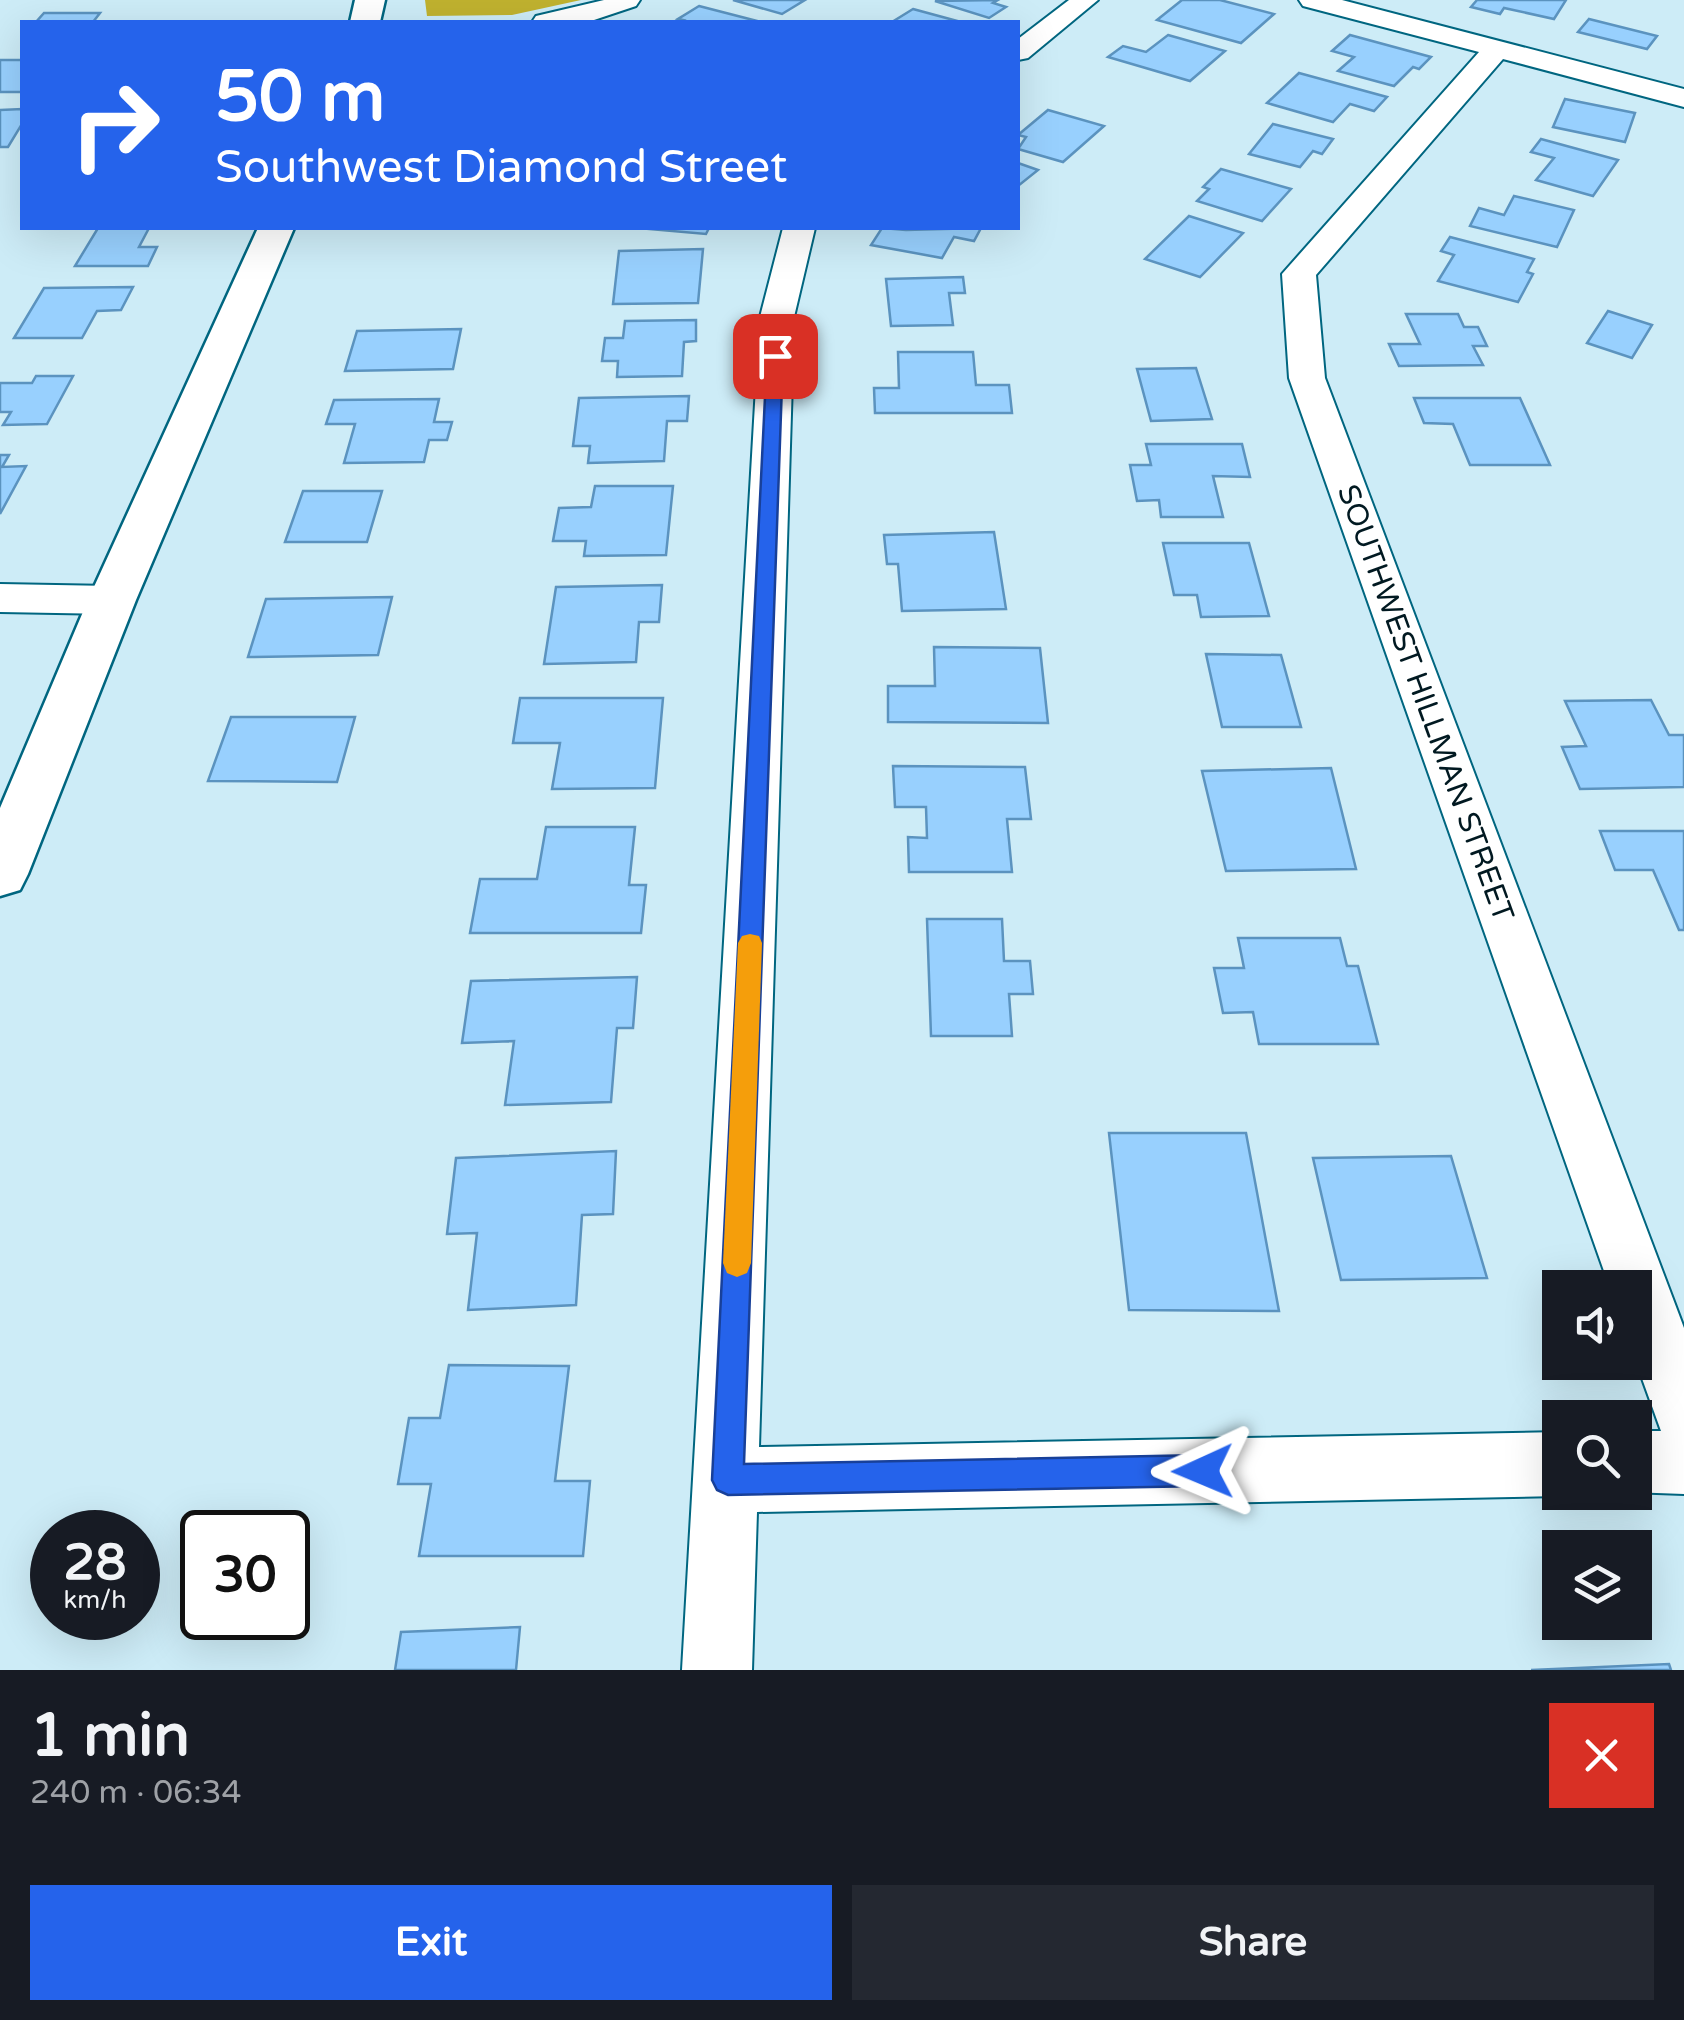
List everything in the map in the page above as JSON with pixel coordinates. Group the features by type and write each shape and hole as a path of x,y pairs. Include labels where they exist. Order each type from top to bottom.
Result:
{"street":[{"path":"556,20 591,14 628,0"},
{"path":"1020,50 1085,0"},
{"path":"1312,0 1684,98"},
{"name":"SOUTHWEST HILLMAN STREET","path":"1498,48 1299,274 1307,378 1684,1410"},
{"path":"0,874 112,600 275,230"},
{"path":"718,1670 776,317 798,230"},
{"path":"0,598 112,600"},
{"path":"1652,1463 1684,1462"},
{"path":"728,1480 1542,1464"}],"shaded area":[{"path":"425,0 581,0 512,15 427,16"}],"building":[{"path":"733,0 805,0 782,14"},
{"path":"998,0 993,3 1006,7 989,18 935,1"},
{"path":"1182,0 1220,0 1274,14 1241,43 1157,20"},
{"path":"1477,0 1566,0 1554,19 1504,8 1500,14 1471,7"},
{"path":"699,6 753,20 683,20 678,19"},
{"path":"913,9 954,20 895,20"},
{"path":"44,13 100,13 95,20 38,20"},
{"path":"1589,19 1657,36 1647,49 1578,32"},
{"path":"1168,35 1225,51 1190,81 1108,57 1123,46 1146,52"},
{"path":"1350,35 1431,57 1419,69 1413,67 1394,86 1338,71 1354,57 1332,51"},
{"path":"0,60 20,60 20,92 0,92"},
{"path":"1299,73 1387,97 1374,111 1350,104 1333,122 1267,103"},
{"path":"1565,99 1635,113 1625,142 1553,127"},
{"path":"20,109 20,127 8,147 0,147 0,110"},
{"path":"1048,110 1104,126 1063,162 1020,150 1026,137 1020,133"},
{"path":"1273,124 1333,139 1322,154 1313,151 1300,167 1249,154"},
{"path":"1541,139 1618,160 1593,196 1536,180 1554,158 1531,152"},
{"path":"1020,164 1038,170 1020,184"},
{"path":"1221,169 1291,189 1262,221 1197,201 1209,189 1203,187"},
{"path":"1514,196 1574,210 1557,247 1470,226 1479,208 1504,215"},
{"path":"1189,216 1243,233 1200,277 1145,259"},
{"path":"97,230 148,230 139,247 157,247 148,266 75,266"},
{"path":"661,230 708,230 706,234"},
{"path":"881,230 980,230 974,241 954,237 942,258 871,245"},
{"path":"1450,237 1534,259 1527,272 1533,274 1518,302 1438,281 1454,255 1441,251"},
{"path":"703,249 698,303 613,304 619,251"},
{"path":"963,277 965,293 949,293 953,325 891,326 886,279"},
{"path":"133,287 121,310 97,311 82,338 14,338 44,288"},
{"path":"1608,311 1652,325 1632,358 1587,343"},
{"path":"1406,314 1458,314 1464,327 1478,327 1487,346 1473,346 1483,365 1399,366 1389,344 1420,344"},
{"path":"696,320 696,341 684,342 682,376 617,377 618,361 602,361 605,338 623,338 625,321"},
{"path":"461,329 453,369 345,371 357,331"},
{"path":"898,352 973,352 976,385 1009,385 1012,413 875,413 874,388 899,388"},
{"path":"1196,368 1212,419 1151,421 1137,369"},
{"path":"36,376 73,376 47,424 3,425 11,412 0,412 0,383 32,383"},
{"path":"689,396 687,421 667,421 664,461 588,463 590,446 573,446 579,398"},
{"path":"1414,398 1520,398 1550,465 1470,465 1453,424 1424,423"},
{"path":"439,399 434,422 452,422 447,440 429,440 424,462 344,463 355,424 326,424 334,400"},
{"path":"1146,444 1242,444 1250,477 1213,476 1223,517 1161,517 1159,500 1137,501 1130,465 1151,465"},
{"path":"0,455 9,455 2,467 26,466 0,514"},
{"path":"595,486 673,486 666,555 584,556 586,541 553,541 559,508 591,507"},
{"path":"303,491 382,491 367,542 285,542"},
{"path":"994,532 1006,609 902,611 898,564 887,564 884,535"},
{"path":"1163,543 1249,543 1269,616 1201,617 1197,595 1174,595"},
{"path":"662,585 659,622 639,622 636,662 544,664 556,587"},
{"path":"392,597 378,655 248,657 266,599"},
{"path":"934,647 1040,648 1048,723 888,722 888,686 935,686"},
{"path":"1206,654 1281,655 1301,727 1222,727"},
{"path":"520,698 663,698 655,788 552,789 560,743 513,743"},
{"path":"1651,700 1669,735 1684,735 1684,787 1580,789 1562,747 1586,746 1565,701"},
{"path":"231,717 355,717 337,782 208,781"},
{"path":"893,766 1025,767 1031,819 1007,819 1012,872 909,872 908,837 927,838 926,807 895,807"},
{"path":"1331,768 1356,869 1226,871 1202,771"},
{"path":"546,827 635,827 629,885 646,885 641,933 470,933 480,879 537,879"},
{"path":"1600,831 1684,831 1684,930 1679,930 1653,870 1615,870"},
{"path":"927,919 1002,919 1004,961 1030,961 1033,994 1009,994 1012,1036 931,1036"},
{"path":"1238,938 1340,938 1347,966 1358,966 1378,1044 1259,1044 1253,1012 1223,1013 1214,968 1244,968"},
{"path":"637,977 633,1028 617,1028 611,1102 505,1105 514,1041 462,1043 471,981"},
{"path":"1109,1133 1246,1133 1279,1311 1129,1310"},
{"path":"616,1151 613,1214 582,1215 576,1305 468,1310 477,1233 447,1234 456,1158"},
{"path":"1451,1156 1487,1278 1341,1280 1313,1158"},
{"path":"449,1365 569,1366 555,1481 590,1481 583,1556 419,1556 431,1484 398,1484 409,1418 440,1418"},
{"path":"520,1627 516,1670 395,1670 401,1632"},
{"path":"1669,1664 1671,1670 1531,1670"}],"slow traffic":[{"path":"737,1263 750,943"}],"route":[{"path":"775,356 728,1480 1203,1471"}]}
